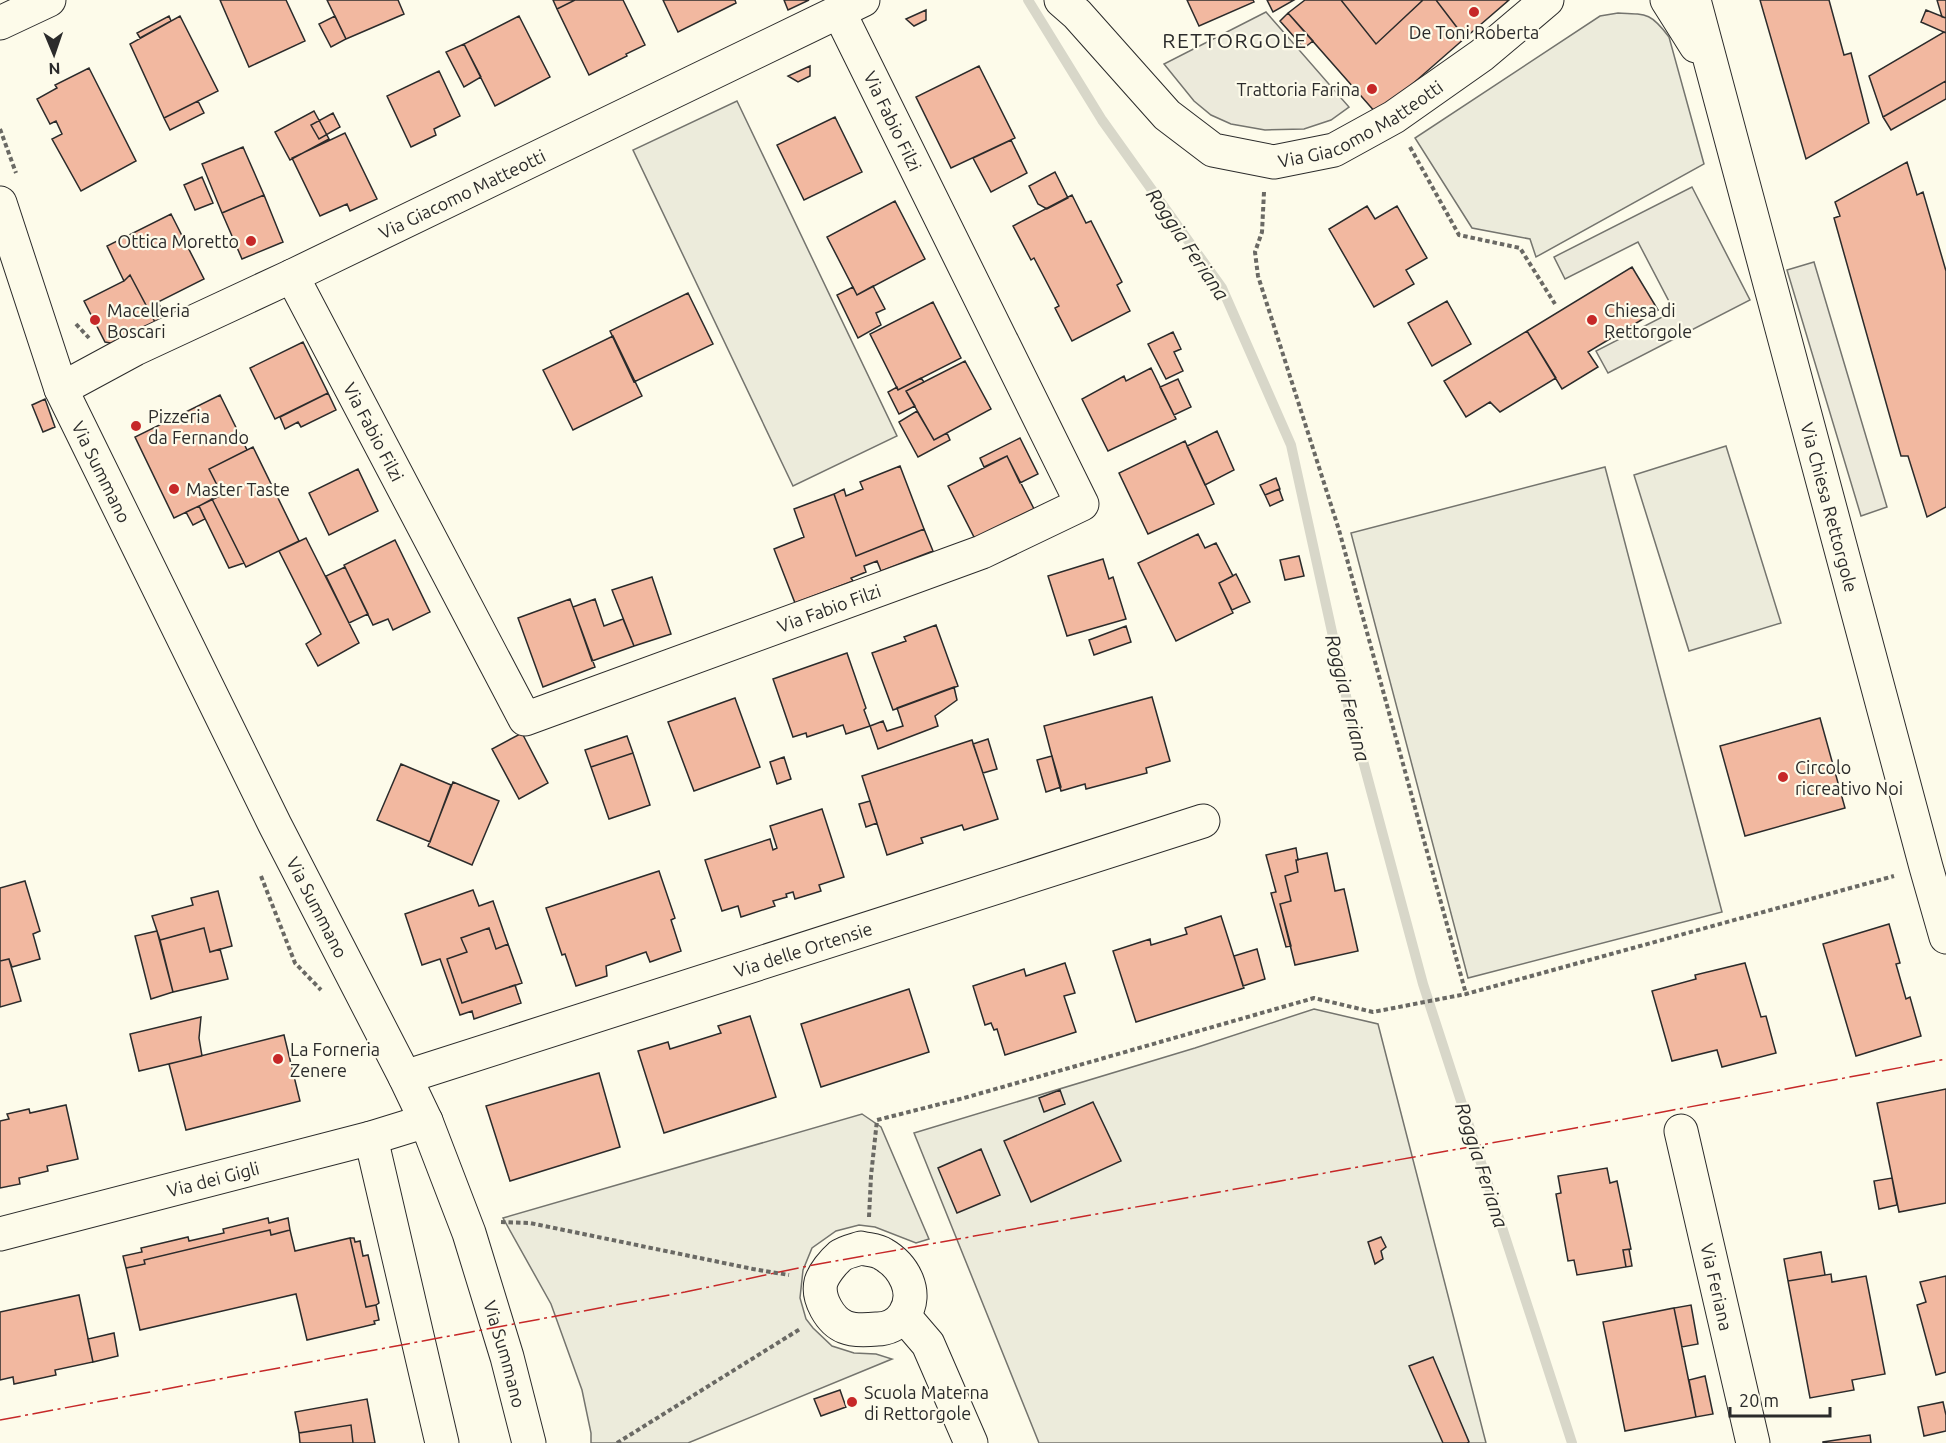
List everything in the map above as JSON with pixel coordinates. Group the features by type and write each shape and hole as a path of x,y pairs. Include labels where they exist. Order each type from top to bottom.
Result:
{"street":[{"path":"0,23 49,0"},
{"name":"Via Giacomo Matteotti","path":"1061,0 1077,14 1167,115 1214,150 1274,162 1334,150 1394,117 1482,55 1547,0"},
{"name":"Via Chiesa Rettorgole","path":"1667,0 1716,78"},
{"name":"Via Chiesa Rettorgole","path":"1694,0 1946,937"},
{"name":"Via Giacomo Matteotti","path":"61,389 135,350 851,6"},
{"name":"Via Fabio Filzi","path":"292,276 525,719 982,552 1062,514 1082,504 851,6"},
{"name":"Via Summano","path":"0,203 61,389 275,825 426,1121 469,1233 507,1357 529,1443"},
{"name":"Via delle Ortensie","path":"405,1077 1203,821"},
{"name":"Via dei Gigli","path":"0,1234 371,1138 426,1121"},
{"name":"Via Feriana","path":"1681,1131 1753,1443"},
{"path":"371,1138 442,1443"},
{"path":"904,1316 928,1344 971,1443"}],"path":[{"path":"1394,117 1459,235 1520,248 1555,304"},
{"path":"1266,161 1262,232 1254,252 1258,276 1339,530 1466,994"},
{"path":"871,1176 877,1120 964,1098 1314,998 1373,1012 1466,994 1926,867"},
{"path":"469,1233 499,1222 530,1223 796,1276"},
{"path":"617,1443 802,1328"}],"shaded area":[{"path":"1266,12 1349,107 1331,120 1304,129 1265,130 1231,124 1211,115 1194,101 1164,64"},
{"path":"1618,13 1648,16 1658,23 1669,37 1704,164 1536,257 1530,239 1472,228 1415,138 1600,16"},
{"path":"737,101 897,436 793,486 633,150"},
{"path":"1692,187 1750,300 1608,373 1596,351 1674,311 1638,242 1565,279 1554,257"},
{"path":"1814,262 1887,507 1861,516 1787,270"},
{"path":"1726,446 1781,623 1689,651 1634,475"},
{"path":"1605,467 1722,912 1468,978 1351,533"},
{"path":"1314,1009 1378,1024 1486,1443 1039,1443 914,1133 1195,1048"},
{"path":"862,1114 881,1127 929,1239 916,1243 875,1227 859,1225 836,1231 812,1248 803,1270 800,1298 806,1319 832,1346 854,1353 876,1354 892,1359 688,1443 591,1443 582,1390 551,1304 503,1218"}],"building":[{"path":"220,0 286,0 305,41 249,67"},
{"path":"327,0 398,0 404,14 346,39"},
{"path":"553,0 575,0 557,9"},
{"path":"575,0 623,0 645,45 589,75 557,9"},
{"path":"663,0 735,0 736,3 678,32"},
{"path":"784,0 809,0 788,10"},
{"path":"1187,0 1253,0 1254,2 1199,26"},
{"path":"1267,0 1294,0 1273,12"},
{"path":"1305,0 1341,0 1376,44 1423,0 1436,0 1465,38 1376,113 1288,13"},
{"path":"1341,0 1423,0 1376,44"},
{"path":"1436,0 1509,0 1465,38"},
{"path":"1760,0 1829,0 1844,55 1851,53 1869,123 1806,159"},
{"path":"1937,0 1946,0 1946,18 1942,17"},
{"path":"926,10 926,20 914,26 906,19"},
{"path":"1926,10 1946,18 1946,33 1921,22"},
{"path":"1288,13 1313,41 1304,48 1280,21"},
{"path":"169,16 171,21 140,38 137,33"},
{"path":"180,16 218,91 164,118 130,44"},
{"path":"335,16 346,39 331,47 319,24"},
{"path":"519,16 550,77 495,106 464,44"},
{"path":"1944,32 1946,33 1946,81 1883,117 1869,76"},
{"path":"464,44 481,77 464,87 446,52"},
{"path":"810,66 810,76 798,82 788,76"},
{"path":"979,66 1015,138 951,168 916,97"},
{"path":"89,68 136,161 81,191 52,139 62,134 56,121 50,124 37,99 57,88 55,85"},
{"path":"439,71 460,116 434,129 436,135 411,147 387,96"},
{"path":"1946,81 1946,99 1891,130 1883,117"},
{"path":"198,101 204,113 170,130 164,118"},
{"path":"314,111 329,139 290,160 275,132"},
{"path":"333,113 340,127 319,139 311,125"},
{"path":"835,117 862,172 804,200 777,145"},
{"path":"345,133 377,199 350,211 347,204 320,216 292,158"},
{"path":"1011,140 1027,173 991,192 973,158"},
{"path":"243,147 264,195 222,213 202,164"},
{"path":"1907,162 1917,195 1923,192 1946,271 1946,507 1927,517 1908,456 1901,456 1834,218 1840,216 1835,202"},
{"path":"1055,172 1068,198 1047,209 1038,204 1029,186"},
{"path":"202,177 213,203 195,210 184,185"},
{"path":"264,195 283,242 242,259 222,213"},
{"path":"1072,195 1086,223 1091,221 1122,282 1117,285 1130,311 1072,341 1055,308 1059,306 1034,258 1031,260 1013,226"},
{"path":"895,201 925,259 857,295 827,237"},
{"path":"1367,206 1375,219 1397,206 1427,258 1406,270 1414,284 1374,307 1329,229"},
{"path":"171,214 204,279 158,302 166,319 156,324 130,275 124,281 107,246"},
{"name":"Chiesa di Rettorgole","path":"1632,267 1658,310 1588,352 1598,367 1562,389 1527,331"},
{"path":"130,275 156,324 116,344 105,342 84,301 124,281"},
{"path":"873,286 885,309 876,313 881,325 858,338 837,295 853,287 857,295"},
{"path":"688,293 713,344 634,382 610,331"},
{"path":"1447,301 1471,344 1432,366 1408,323"},
{"path":"933,302 961,358 898,390 870,334"},
{"path":"1527,331 1556,378 1500,412 1490,402 1466,417 1444,381"},
{"path":"1173,332 1181,349 1174,352 1183,371 1166,379 1148,344"},
{"path":"613,336 642,396 573,430 543,370"},
{"path":"303,342 328,393 275,419 250,368"},
{"path":"965,361 991,409 934,440 906,391"},
{"path":"1151,368 1176,419 1108,451 1082,399 1124,376 1126,381"},
{"path":"921,378 924,382 906,391 915,406 899,414 888,392 897,387 898,390"},
{"path":"1178,379 1191,407 1174,415 1160,387"},
{"path":"328,393 336,410 301,427 298,422 285,429 280,417"},
{"path":"220,395 247,450 209,469 222,495 174,518 135,437"},
{"path":"45,399 55,427 43,432 32,405"},
{"path":"917,411 934,440 947,433 950,440 918,457 899,422"},
{"path":"1217,431 1234,470 1205,485 1187,446"},
{"path":"1020,438 1038,474 1020,483 1007,456 984,467 980,458"},
{"path":"1185,441 1214,504 1148,534 1119,473"},
{"path":"253,447 299,541 246,567 212,499 222,495 209,469"},
{"path":"1007,456 1034,509 975,539 948,486"},
{"path":"900,466 924,529 856,556 834,494 844,489 846,496 863,489 860,482"},
{"path":"358,469 378,511 329,535 309,493"},
{"path":"1276,478 1280,489 1265,495 1260,485"},
{"path":"1279,489 1283,500 1270,506 1265,495"},
{"path":"834,494 856,556 924,529 933,551 881,571 877,561 864,566 866,572 851,578 853,581 795,603 774,549 804,537 794,509"},
{"path":"212,499 244,563 229,568 199,506"},
{"path":"199,506 205,519 193,525 186,512"},
{"path":"1198,534 1205,548 1216,543 1233,576 1219,583 1233,613 1176,641 1138,563"},
{"path":"306,538 359,643 318,666 306,644 321,634 279,551"},
{"path":"395,540 430,612 393,630 388,619 373,625 344,565"},
{"path":"1299,556 1304,576 1285,580 1280,560"},
{"path":"1103,559 1109,579 1113,577 1126,619 1067,636 1048,576"},
{"path":"345,567 368,614 349,623 326,576"},
{"path":"1236,574 1250,602 1232,610 1219,583"},
{"path":"652,577 671,634 634,646 612,590"},
{"path":"570,599 595,667 543,687 518,618"},
{"path":"595,599 604,626 623,619 634,646 592,661 573,607"},
{"path":"936,625 958,686 893,710 872,653 906,641 904,637"},
{"path":"1126,626 1131,642 1094,655 1089,640"},
{"path":"847,653 870,726 846,734 843,725 807,737 806,733 793,737 773,679"},
{"path":"954,687 957,700 935,716 938,726 878,749 870,726 883,721 887,731 903,726 897,708"},
{"path":"1152,697 1170,761 1146,768 1147,773 1086,789 1085,784 1061,791 1044,726"},
{"path":"735,698 760,767 694,791 668,722"},
{"name":"Circolo ricreativo Noi","path":"1820,718 1845,808 1745,836 1720,746"},
{"path":"522,733 548,783 519,799 492,749"},
{"path":"627,736 633,753 591,767 585,750"},
{"path":"988,739 997,769 983,773 973,744"},
{"path":"972,740 998,819 964,830 962,825 921,838 923,843 887,855 862,776"},
{"path":"633,753 650,805 609,819 591,767"},
{"path":"1052,756 1061,787 1046,792 1037,760"},
{"path":"784,757 791,779 777,784 770,762"},
{"path":"401,764 451,785 430,842 377,820"},
{"path":"453,782 499,801 472,865 428,846"},
{"path":"870,801 877,823 866,827 859,804"},
{"path":"822,809 844,877 819,885 821,891 795,899 793,892 786,894 787,897 773,901 775,906 741,917 738,906 722,911 705,860 770,839 773,850 777,848 770,826"},
{"path":"1296,848 1298,872 1285,876 1291,901 1280,904 1291,946 1286,947 1271,893 1276,892 1266,855"},
{"path":"1327,853 1335,891 1344,889 1358,951 1295,965 1280,904 1291,901 1285,876 1298,872 1296,860"},
{"path":"659,871 675,918 671,920 681,951 650,962 646,952 606,966 607,976 576,986 565,954 562,955 546,908"},
{"path":"25,881 40,931 33,934 40,959 12,967 9,959 0,961 0,888"},
{"path":"473,890 479,906 493,901 508,944 496,949 489,928 461,938 467,952 447,959 462,1003 515,985 521,1003 474,1019 472,1011 460,1015 440,959 422,965 405,914"},
{"path":"218,891 232,946 210,952 204,928 160,940 152,916 193,905 191,898"},
{"path":"1221,916 1244,988 1136,1022 1113,951 1150,939 1151,945 1187,934 1185,928"},
{"path":"1889,924 1900,963 1896,964 1906,999 1910,997 1921,1036 1856,1056 1823,944"},
{"path":"204,928 210,952 220,949 228,979 173,992 160,940"},
{"path":"489,928 496,949 508,944 522,983 462,1003 447,959 467,952 461,938"},
{"path":"157,931 173,992 151,999 135,936"},
{"path":"1257,949 1265,979 1243,986 1234,956"},
{"path":"9,959 21,1001 0,1007 0,961"},
{"path":"1065,963 1075,993 1064,996 1076,1032 1005,1055 997,1029 994,1030 991,1023 985,1025 973,986 1024,969 1026,976"},
{"path":"1745,963 1761,1017 1766,1016 1776,1053 1722,1067 1717,1050 1672,1061 1652,991 1696,979 1695,975"},
{"path":"909,989 929,1052 821,1087 801,1024"},
{"path":"750,1016 776,1097 664,1133 638,1051 668,1042 670,1049 721,1033 718,1026"},
{"path":"201,1017 199,1038 202,1056 139,1071 130,1034"},
{"path":"284,1035 300,1101 186,1130 169,1064"},
{"path":"599,1073 620,1147 510,1181 486,1106"},
{"path":"1946,1089 1946,1203 1899,1212 1877,1103"},
{"path":"1060,1090 1065,1104 1044,1112 1039,1098"},
{"path":"1093,1102 1121,1161 1031,1202 1004,1141"},
{"path":"66,1105 78,1159 47,1166 48,1171 19,1178 20,1184 0,1188 0,1121 9,1119 7,1114 29,1109 30,1113"},
{"path":"981,1149 1000,1195 957,1213 938,1168"},
{"path":"1607,1168 1610,1183 1617,1181 1631,1249 1623,1250 1626,1267 1577,1275 1574,1260 1568,1261 1556,1194 1561,1193 1558,1176"},
{"path":"1892,1178 1897,1205 1879,1209 1874,1181"},
{"path":"268,1218 269,1223 288,1218 290,1230 271,1235 270,1230 144,1260 145,1264 126,1268 123,1256 142,1252 141,1248 188,1237 189,1241 224,1233 223,1229"},
{"path":"270,1230 271,1235 290,1230 295,1251 350,1238 366,1307 376,1305 379,1320 374,1321 375,1324 307,1340 296,1294 140,1330 126,1268 145,1264 144,1260"},
{"path":"1381,1237 1386,1247 1381,1251 1383,1259 1375,1264 1368,1242"},
{"path":"350,1238 354,1238 355,1242 360,1241 363,1256 368,1255 379,1303 376,1305 366,1307"},
{"path":"1629,1249 1632,1266 1626,1267 1623,1250"},
{"path":"1821,1252 1825,1275 1788,1281 1784,1259"},
{"path":"1831,1274 1832,1282 1866,1276 1885,1374 1852,1380 1854,1390 1810,1398 1788,1281"},
{"path":"1946,1276 1946,1372 1936,1375 1917,1305 1926,1302 1920,1282"},
{"path":"79,1295 93,1362 55,1370 56,1375 14,1384 13,1377 0,1380 0,1312"},
{"path":"1691,1305 1698,1344 1682,1347 1674,1308"},
{"path":"1674,1308 1696,1417 1625,1431 1603,1322"},
{"path":"114,1333 118,1356 93,1362 88,1339"},
{"path":"1433,1357 1469,1442 1467,1443 1443,1443 1409,1366"},
{"path":"1705,1376 1713,1414 1696,1417 1689,1380"},
{"path":"840,1390 846,1407 821,1416 814,1399"},
{"path":"367,1399 375,1443 353,1443 351,1425 299,1433 295,1412"},
{"path":"1943,1402 1946,1431 1924,1436 1918,1407"},
{"path":"351,1425 353,1443 300,1443 299,1433"},
{"path":"1870,1435 1871,1443 1823,1443 1823,1442"}],"waterway":[{"name":"Roggia Feriana","path":"1028,0 1102,120 1222,288 1291,445 1348,705 1423,984 1572,1443"}],"power":[{"path":"0,1420 685,1292 808,1266 1946,1059"}],"place":[{"name":"De Toni Roberta","path":"1474,12"},
{"name":"Trattoria Farina","path":"1372,89"},
{"name":"Ottica Moretto","path":"251,241"},
{"name":"Macelleria Boscari","path":"95,320"},
{"name":"Chiesa di Rettorgole","path":"1592,320"},
{"name":"Pizzeria da Fernando","path":"136,426"},
{"name":"Master Taste","path":"174,489"},
{"name":"Circolo ricreativo Noi","path":"1783,777"},
{"name":"La Forneria Zenere","path":"278,1059"},
{"name":"Scuola Materna di Rettorgole","path":"852,1402"}],"district":[{"name":"RETTORGOLE","path":"1235,40"}]}
